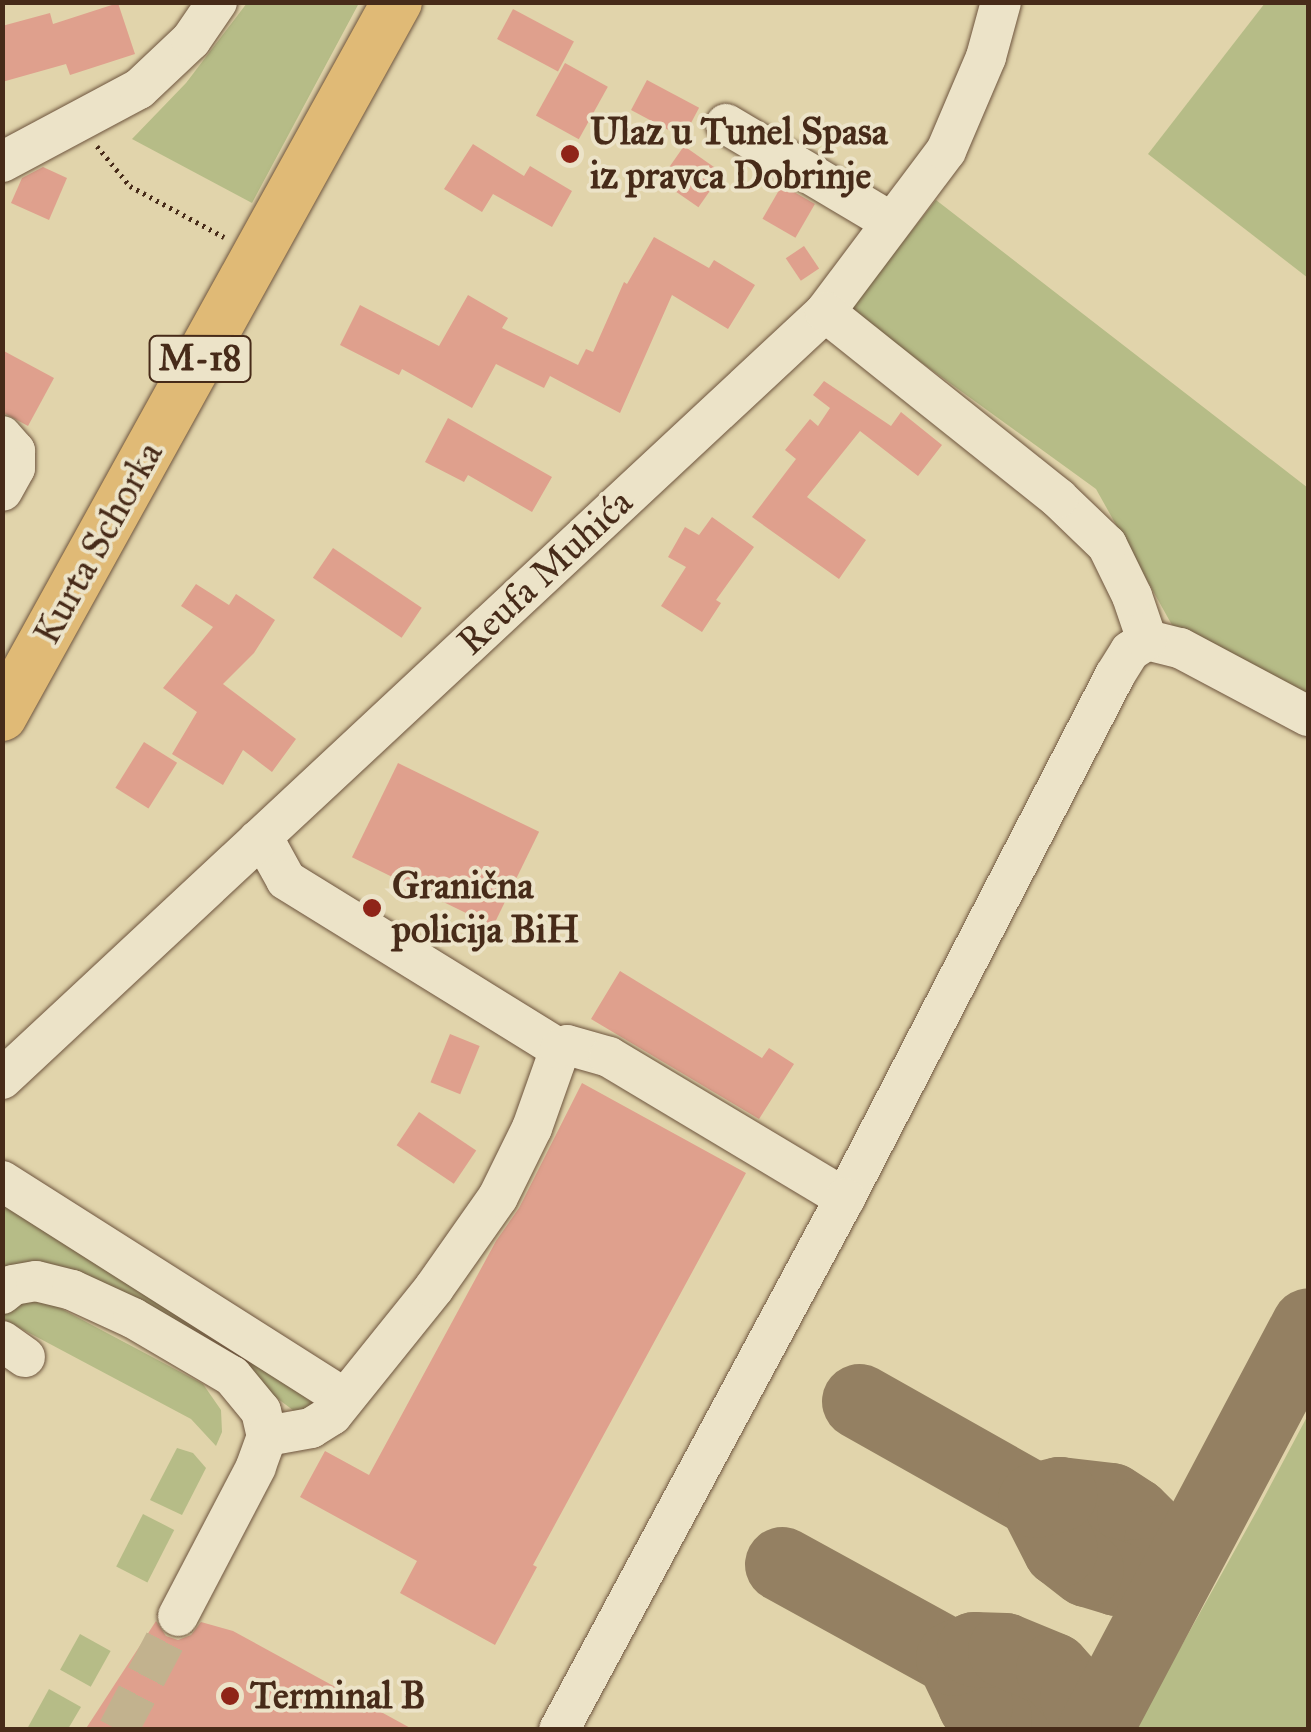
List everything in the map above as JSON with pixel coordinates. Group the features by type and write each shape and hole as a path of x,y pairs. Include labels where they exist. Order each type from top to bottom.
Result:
{"main road":[{"name":"Kurta Schorka","path":"2,716 397,2"}],"street":[{"path":"2,162 139,88 191,40 217,2"},
{"name":"Reufa Muhića","path":"2,1079 826,312 946,150 986,57 1002,2"},
{"path":"726,124 891,222"},
{"path":"826,312 1058,498 1107,545 1132,596 1146,640"},
{"path":"2,436 15,451 15,468 2,490"},
{"path":"1146,640 1180,648 1308,716"},
{"path":"559,1730 845,1198 1115,676 1130,652 1146,640"},
{"path":"258,840 269,849 286,880 560,1048"},
{"path":"267,1436 311,1428 332,1414 434,1288 498,1198 532,1128 560,1048 567,1045 608,1056 845,1198"},
{"path":"2,1181 344,1398"},
{"path":"2,1294 13,1285 50,1284 132,1318 232,1376 261,1411 267,1436 256,1467 178,1616"}],"path":[{"path":"84,118 98,148 130,186 258,255"}],"green space":[{"path":"247,3 359,3 252,203 132,139 186,83"},
{"path":"1265,3 1306,3 1308,278 1148,154"},
{"path":"936,200 1308,488 1308,694 1172,625 1096,489 849,310"},
{"path":"2,1189 282,1378 319,1409 306,1420 195,1336 3,1273"},
{"path":"43,1299 203,1384 221,1410 222,1432 216,1446 191,1419 3,1319 2,1306"},
{"path":"1308,1415 1308,1729 1135,1729 1259,1507"},
{"path":"177,1448 193,1453 206,1468 182,1515 150,1500"},
{"path":"143,1514 174,1530 147,1582 116,1567"},
{"path":"80,1634 111,1651 91,1687 60,1670"},
{"path":"49,1689 81,1707 68,1729 27,1729"}],"building":[{"path":"118,3 135,54 70,75 66,64 2,82 2,26 50,13 53,24"},
{"path":"513,9 574,41 558,71 497,39"},
{"path":"565,63 608,87 579,139 536,115"},
{"path":"647,80 699,108 683,138 631,110"},
{"path":"473,144 524,176 530,166 572,191 552,227 493,194 482,212 444,189"},
{"path":"684,146 723,173 698,207 660,180"},
{"path":"43,167 67,178 49,220 11,203 22,178"},
{"path":"782,185 815,204 795,238 762,219"},
{"path":"654,237 709,268 714,260 755,285 728,329 672,295 620,413 550,376 544,388 496,364 472,408 402,369 399,375 340,345 360,305 439,346 468,295 508,318 502,328 578,365 586,349 593,352 624,282 627,284"},
{"path":"804,246 819,268 801,281 786,258"},
{"path":"2,350 54,378 28,426 2,412"},
{"path":"824,381 891,426 901,412 942,445 918,476 860,431 807,497 866,540 839,579 752,517 796,459 785,450 810,419 818,426 830,408 813,395"},
{"path":"448,418 552,477 532,512 468,475 464,482 425,462"},
{"path":"712,517 754,547 716,600 721,603 702,632 661,606 686,567 668,557 685,527 699,535"},
{"path":"333,548 422,608 402,638 313,578"},
{"path":"196,584 229,605 236,594 275,620 254,653 223,684 296,739 272,772 243,750 223,785 172,754 197,712 163,688 213,627 181,606"},
{"path":"144,742 177,763 148,808 115,788"},
{"path":"398,763 539,832 493,926 352,857"},
{"path":"620,971 762,1058 769,1048 794,1064 759,1119 591,1019"},
{"path":"450,1034 480,1046 460,1094 431,1082"},
{"path":"582,1083 746,1173 533,1565 537,1567 495,1645 400,1593 417,1561 300,1497 325,1451 369,1475 496,1241 519,1208"},
{"path":"419,1112 476,1151 454,1184 397,1145"},
{"name":"Terminal B","path":"156,1621 166,1636 178,1640 191,1635 201,1622 233,1631 414,1730 85,1730"}],"taxiway":[{"path":"1094,1730 1308,1325"},
{"path":"859,1401 1035,1500"},
{"path":"1059,1494 1111,1500 1134,1515 1161,1542 1176,1573 1116,1578 1086,1569 1060,1549 1035,1500 1059,1494"},
{"path":"782,1564 953,1658"},
{"path":"1027,1730 994,1718 975,1704 953,1658 974,1649 1005,1650 1053,1670 1077,1697 1094,1730"}],"tunnel":[{"path":"118,1730 178,1616"}],"place":[{"name":"Ulaz u Tunel Spasa iz pravca Dobrinje","path":"570,154"},
{"name":"Granična policija BiH","path":"372,908"},
{"name":"Terminal B","path":"230,1696"}]}
